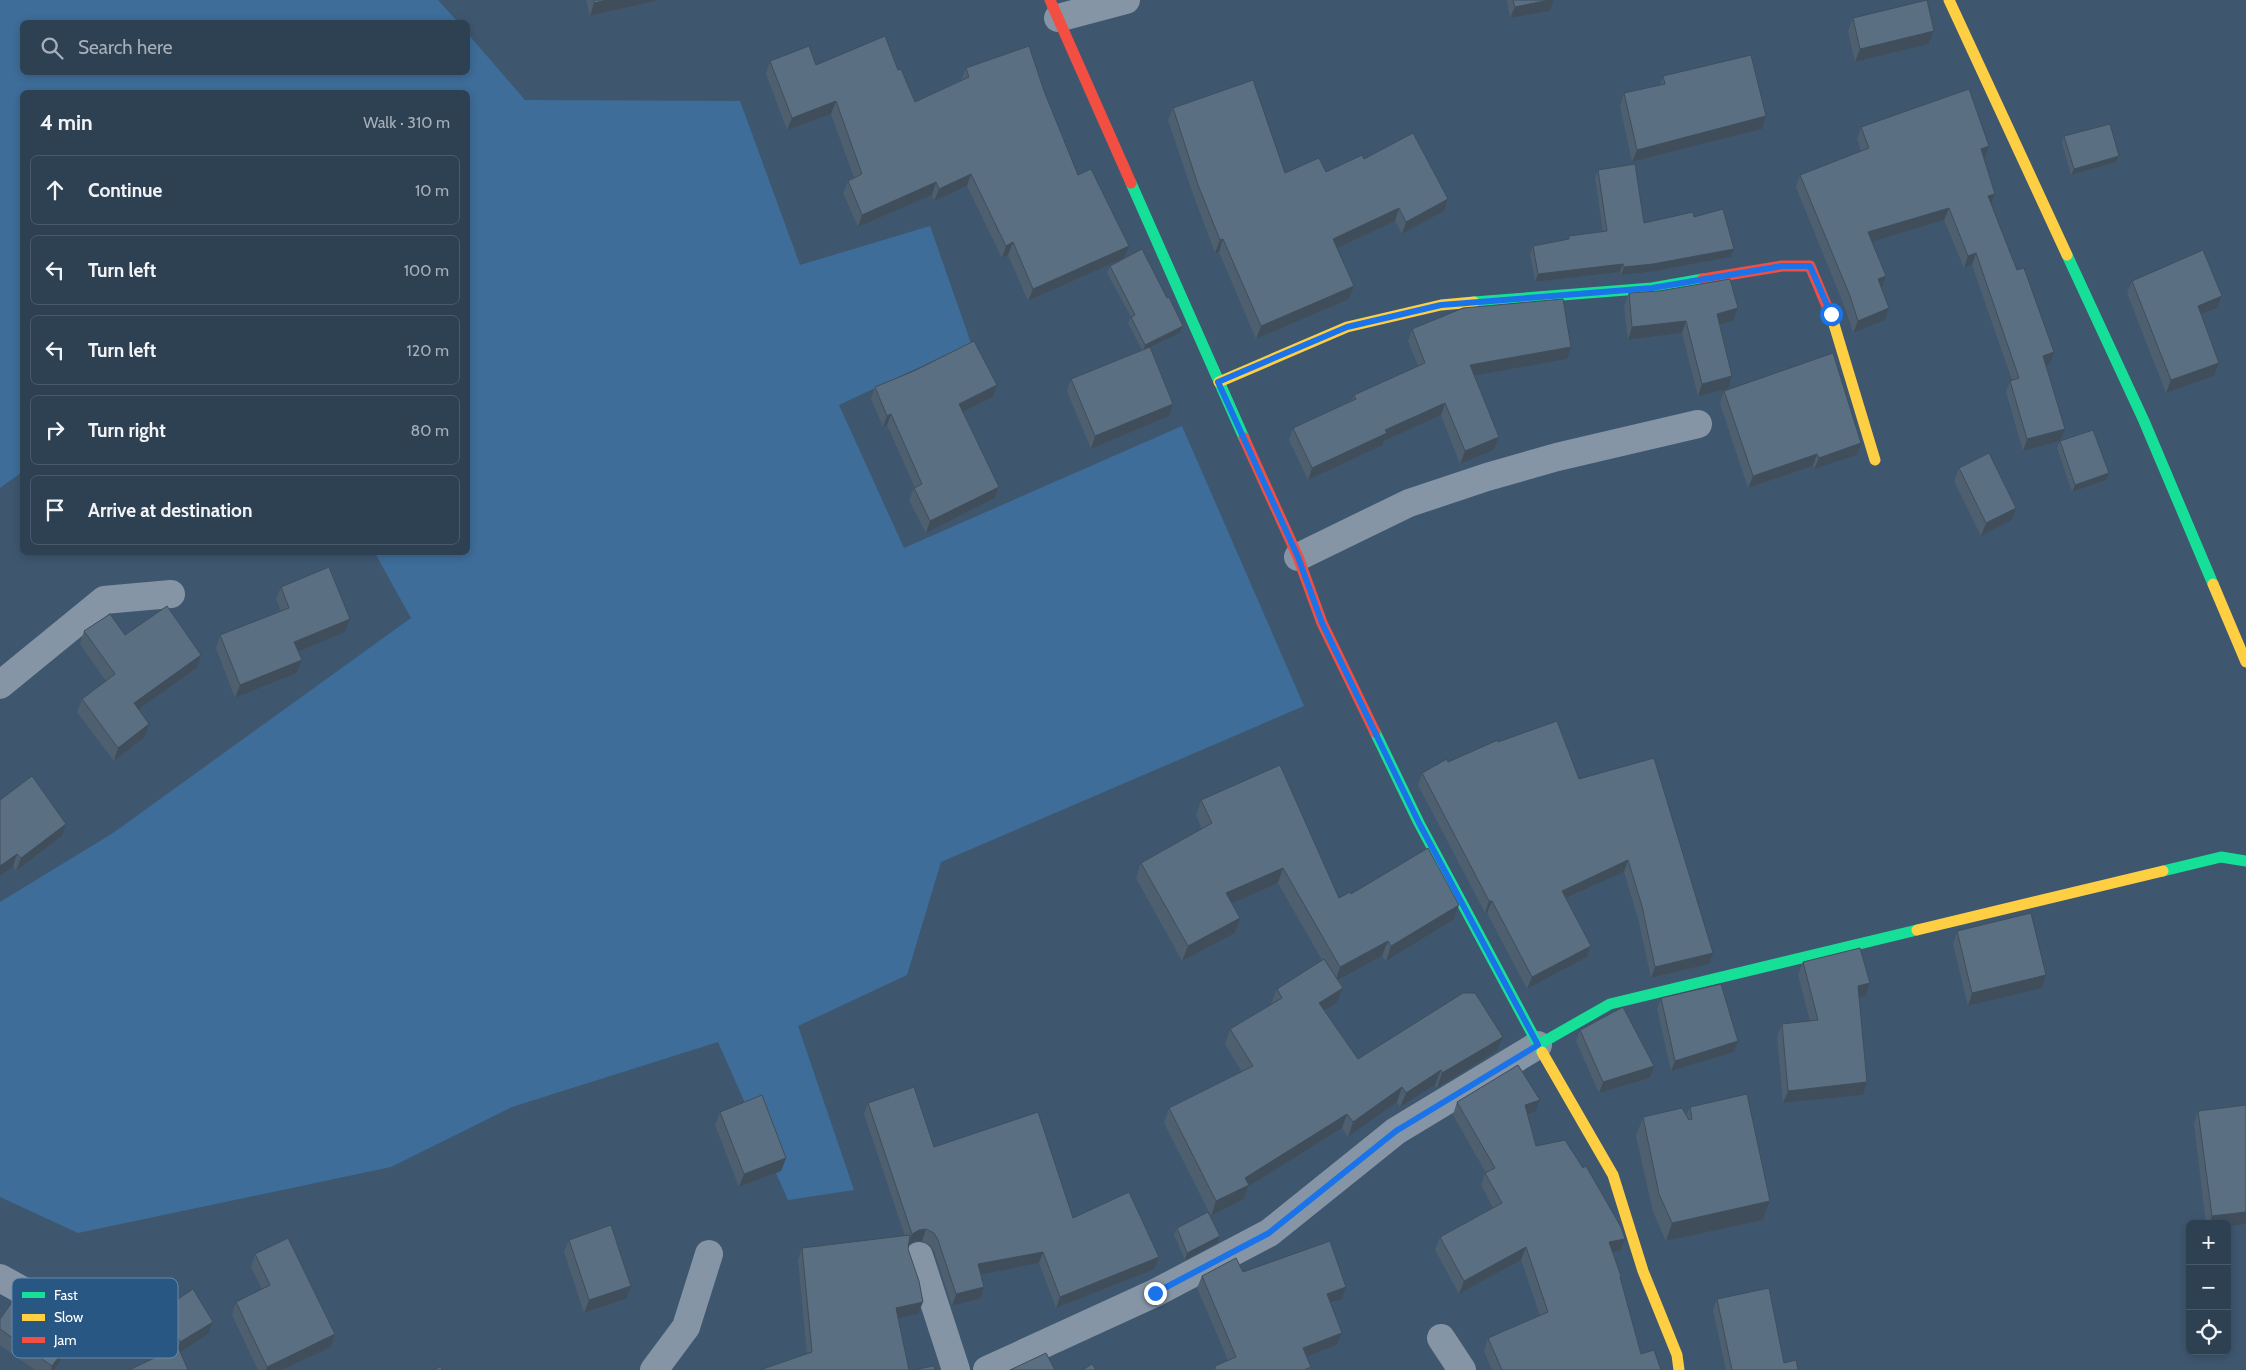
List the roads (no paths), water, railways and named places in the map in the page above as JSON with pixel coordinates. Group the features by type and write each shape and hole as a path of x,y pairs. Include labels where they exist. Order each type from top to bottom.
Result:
{"street":[{"path":"1126,0 1054,9 1218,382 1298,557 1322,623 1414,814 1538,1045 1613,1176 1643,1270 1677,1355 1679,1370"},
{"path":"1950,0 2144,420 2246,662"},
{"path":"1218,382 1347,327 1441,305 1652,288 1782,266 1810,266 1831,314 1875,460"},
{"path":"1298,557 1408,503 1557,457 1698,424"},
{"path":"0,685 104,600 171,594"},
{"path":"987,1370 1155,1293 1269,1233 1396,1131 1610,1004 2221,857 2246,861"},
{"path":"654,1370 686,1327 708,1254"},
{"path":"919,1256 956,1370"},
{"path":"0,1278 12,1285"},
{"path":"1441,1338 1462,1370"}]}
